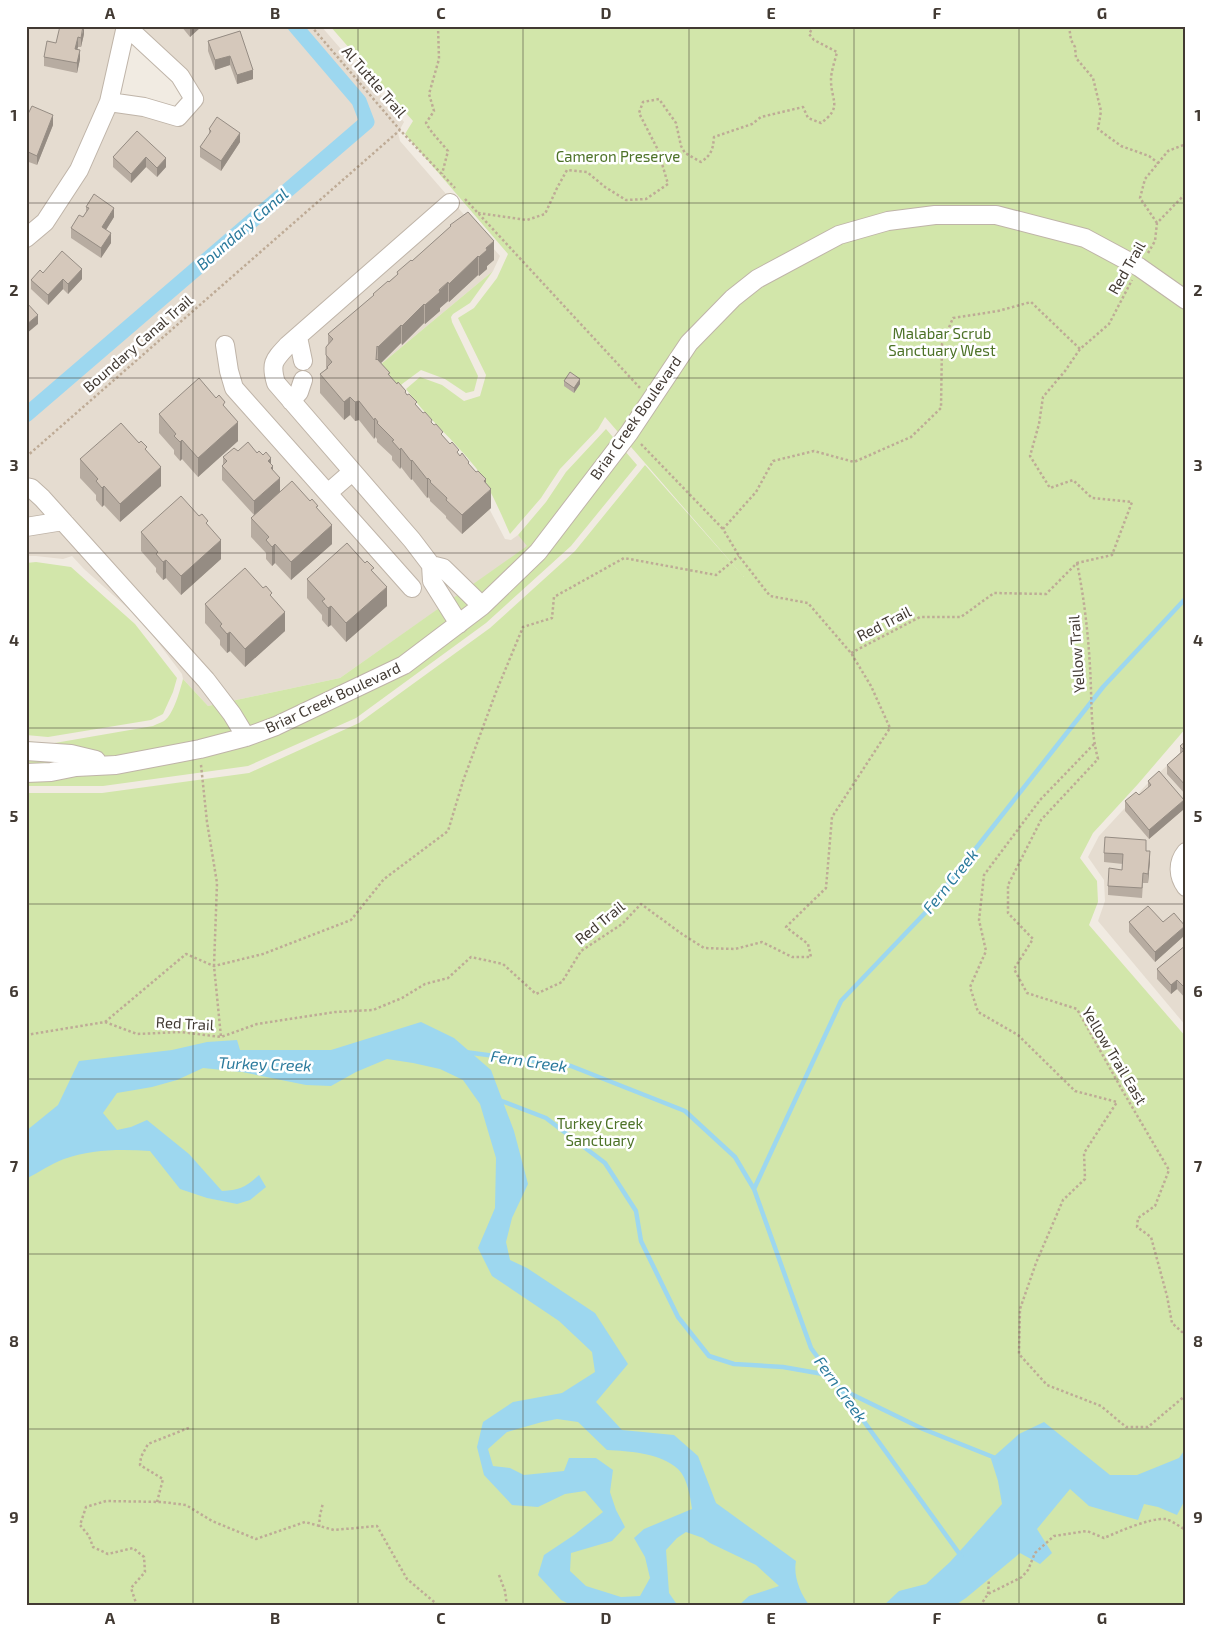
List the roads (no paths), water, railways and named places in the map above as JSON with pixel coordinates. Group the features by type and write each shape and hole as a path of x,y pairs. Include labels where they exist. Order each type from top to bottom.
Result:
{"street":[{"path":"109,102 144,107 178,116 194,99 180,76 126,26"},
{"path":"26,238 45,222 75,178 109,102 126,26"},
{"path":"450,203 298,337 275,359 272,370 276,384 412,540 431,565 432,581 459,624"},
{"name":"Briar Creek Boulevard","path":"26,773 51,772 76,767 116,765 200,749 246,737 276,726 404,665 482,606 538,552 629,432 689,343 733,298 757,279 839,235 888,221 935,215 996,215 1085,238 1139,267 1186,300"},
{"path":"298,337 303,361"},
{"path":"225,345 234,388 329,492 412,588"},
{"path":"291,401 299,392 303,380"},
{"path":"329,492 352,472"},
{"path":"26,487 31,488 42,498 206,680 232,714 246,737"},
{"path":"26,527 63,521"},
{"path":"431,565 443,568 482,606"},
{"name":"Briar Creek Boulevard","path":"26,750 71,754 116,765"},
{"path":"1186,852 1181,858 1179,869 1181,881 1186,887"}],"water":[{"name":"Turkey Creek","path":"421,1022 454,1038 491,1070 514,1131 528,1184 512,1218 506,1242 510,1260 527,1268 595,1313 628,1364 596,1402 622,1430 674,1435 698,1456 716,1503 796,1561 798,1584 810,1606 738,1606 749,1596 779,1586 756,1565 703,1538 686,1532 677,1538 666,1550 669,1593 678,1606 573,1606 561,1600 538,1575 544,1555 574,1535 603,1512 585,1491 565,1494 538,1507 512,1505 484,1475 477,1447 483,1422 513,1402 562,1393 595,1372 592,1352 559,1321 492,1276 478,1248 495,1208 496,1158 480,1104 463,1080 440,1069 387,1059 356,1072 331,1086 306,1085 242,1072 203,1068 177,1080 152,1087 117,1093 103,1113 117,1130 131,1127 147,1120 189,1154 222,1191 242,1187 259,1175 266,1187 250,1200 237,1204 207,1198 180,1189 150,1151 118,1150 85,1153 59,1161 26,1179 26,1131 58,1105 79,1061 172,1050 207,1042 237,1040 240,1050 331,1050","holes":["557,1419 578,1422 607,1450 635,1452 663,1459 678,1469 686,1483 692,1509 644,1529 634,1538 645,1557 650,1578 640,1596 621,1597 586,1586 570,1571 571,1553 612,1541 625,1527 616,1510 610,1492 613,1470 596,1458 569,1458 564,1471 524,1475 510,1468 493,1466 488,1449 507,1432"]},
{"path":"1044,1422 1110,1475 1137,1475 1179,1458 1186,1448 1186,1498 1177,1515 1158,1507 1144,1504 1138,1520 1089,1506 1070,1489 1037,1529 1052,1553 1040,1564 1020,1553 954,1606 883,1606 899,1591 926,1584 950,1562 1002,1504 998,1481 991,1459 1019,1434"}],"waterway":[{"name":"Boundary Canal","path":"26,415 367,122 359,101 295,26"},
{"name":"Fern Creek","path":"961,1556 811,1348 754,1189 841,1001 925,913 1103,687 1186,598"},
{"name":"Fern Creek","path":"465,1052 571,1066 685,1111 735,1157 754,1189"},
{"path":"499,1100 546,1118 605,1163 636,1211 641,1241 678,1317 709,1356 734,1364 783,1367 823,1374 835,1384"},
{"path":"843,1390 923,1429 998,1459"}],"park label":[{"name":"Cameron Preserve","path":"618,157"},
{"name":"Malabar Scrub Sanctuary West","path":"942,342"},
{"name":"Turkey Creek Sanctuary","path":"600,1132"}]}
